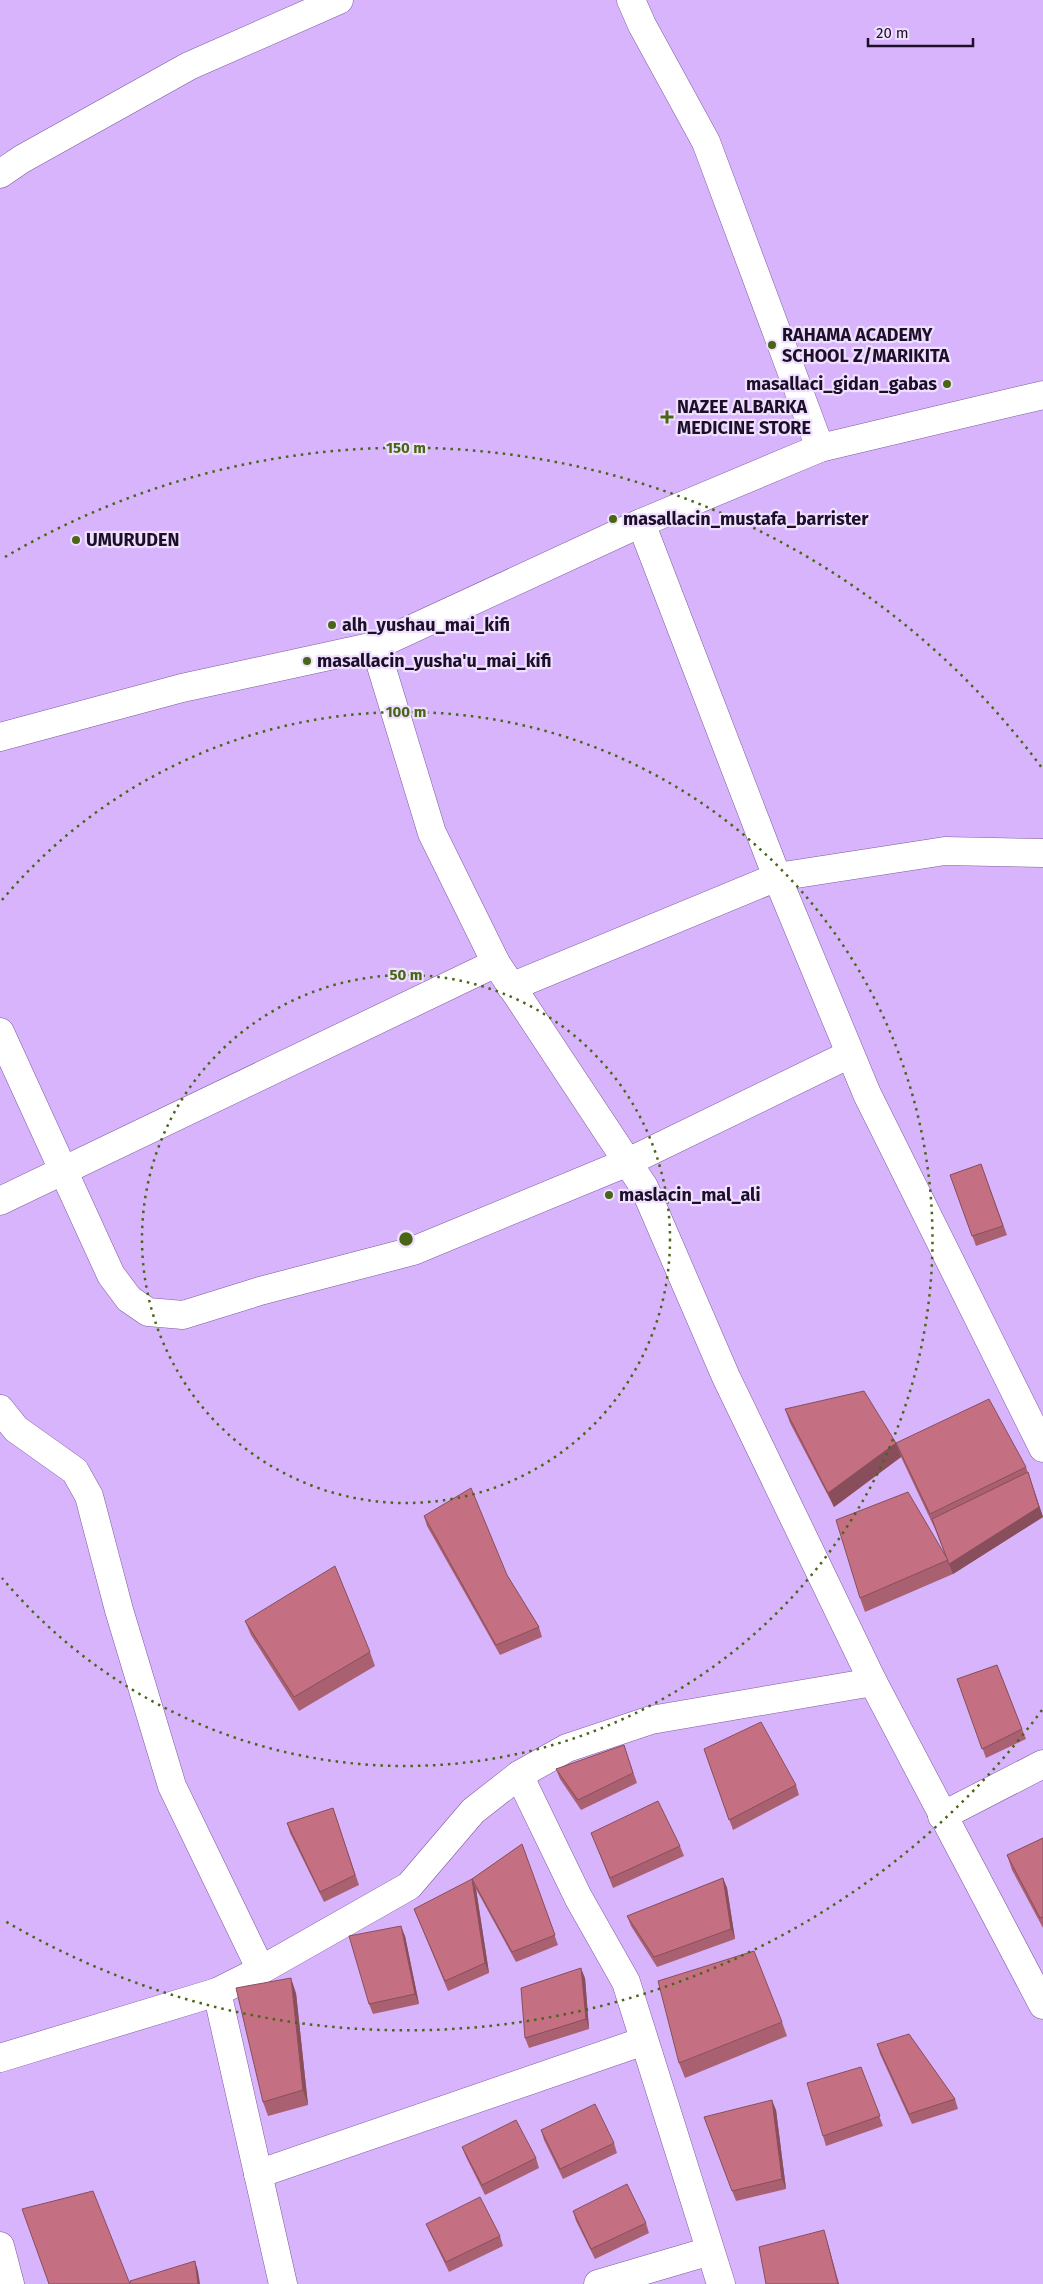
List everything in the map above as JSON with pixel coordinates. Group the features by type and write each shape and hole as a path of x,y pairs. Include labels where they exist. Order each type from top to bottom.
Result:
{"street":[{"path":"0,174 22,159 189,66 339,0"},
{"path":"631,0 642,25 706,142 820,448"},
{"path":"0,737 182,688 375,646 641,523 820,448 1043,395"},
{"path":"641,523 777,877 867,1094 1043,1448"},
{"path":"375,646 432,832 496,963 644,1187 726,1377 872,1682 1043,2004"},
{"path":"512,987 777,877 944,851 1043,853"},
{"path":"0,1202 496,963"},
{"path":"0,1032 111,1275 129,1299 148,1312 183,1315 260,1291 413,1251 628,1162 850,1054"},
{"path":"0,1409 16,1429 75,1471 89,1496 119,1610 172,1786 261,1970"},
{"path":"0,2058 217,1992 261,1970 409,1886 474,1811 519,1775 566,1748 651,1720 872,1682"},
{"path":"942,1816 1043,1764"},
{"path":"519,1775 578,1897 626,1982 721,2284"},
{"path":"217,1992 283,2284"},
{"path":"258,2174 644,2041"},
{"path":"0,2246 10,2284"},
{"path":"598,2284 710,2250"}],"building":[{"path":"981,1164 1003,1226 972,1236 950,1175"},
{"path":"864,1391 896,1443 828,1493 785,1409"},
{"path":"989,1399 1026,1467 930,1514 896,1443"},
{"path":"1028,1472 1039,1507 949,1564 932,1519"},
{"path":"471,1488 507,1575 539,1627 496,1645 424,1516"},
{"path":"908,1492 948,1560 860,1598 836,1520"},
{"path":"335,1566 370,1652 294,1697 245,1621"},
{"path":"997,1665 1022,1729 982,1749 957,1679"},
{"path":"761,1722 796,1785 729,1820 704,1749"},
{"path":"624,1745 633,1773 578,1800 556,1769"},
{"path":"658,1801 680,1846 610,1878 591,1833"},
{"path":"333,1808 355,1875 320,1892 287,1823"},
{"path":"1043,1838 1043,1917 1040,1918 1007,1855"},
{"path":"522,1844 555,1935 512,1952 472,1879"},
{"path":"723,1878 731,1929 654,1957 627,1916"},
{"path":"472,1879 485,1963 445,1981 414,1909"},
{"path":"401,1926 415,1994 369,2004 349,1936"},
{"path":"754,1951 782,2022 679,2063 658,1981"},
{"path":"581,1968 586,2019 525,2038 521,1988"},
{"path":"291,1978 303,2090 263,2102 236,1988"},
{"path":"909,2034 955,2099 909,2114 877,2044"},
{"path":"861,2067 880,2116 823,2136 807,2083"},
{"path":"772,2100 782,2179 732,2191 704,2117"},
{"path":"595,2104 614,2143 560,2169 541,2130"},
{"path":"516,2120 536,2158 482,2185 462,2147"},
{"path":"627,2184 646,2223 591,2249 573,2211"},
{"path":"93,2191 130,2284 49,2284 22,2209"},
{"path":"480,2197 500,2236 446,2262 426,2224"},
{"path":"824,2230 838,2284 766,2284 759,2247"},
{"path":"195,2261 198,2284 131,2284 130,2281"}],"place":[{"name":"RAHAMA ACADEMY SCHOOL Z/MARIKITA","path":"772,345"},
{"name":"masallaci_gidan_gabas","path":"947,384"},
{"name":"NAZEE ALBARKA MEDICINE STORE","path":"667,417"},
{"name":"masallacin_mustafa_barrister","path":"613,519"},
{"name":"UMURUDEN","path":"76,540"},
{"name":"alh_yushau_mai_kifi","path":"332,625"},
{"name":"masallacin_yusha'u_mai_kifi","path":"307,661"},
{"name":"maslacin_mal_ali","path":"609,1195"}]}
